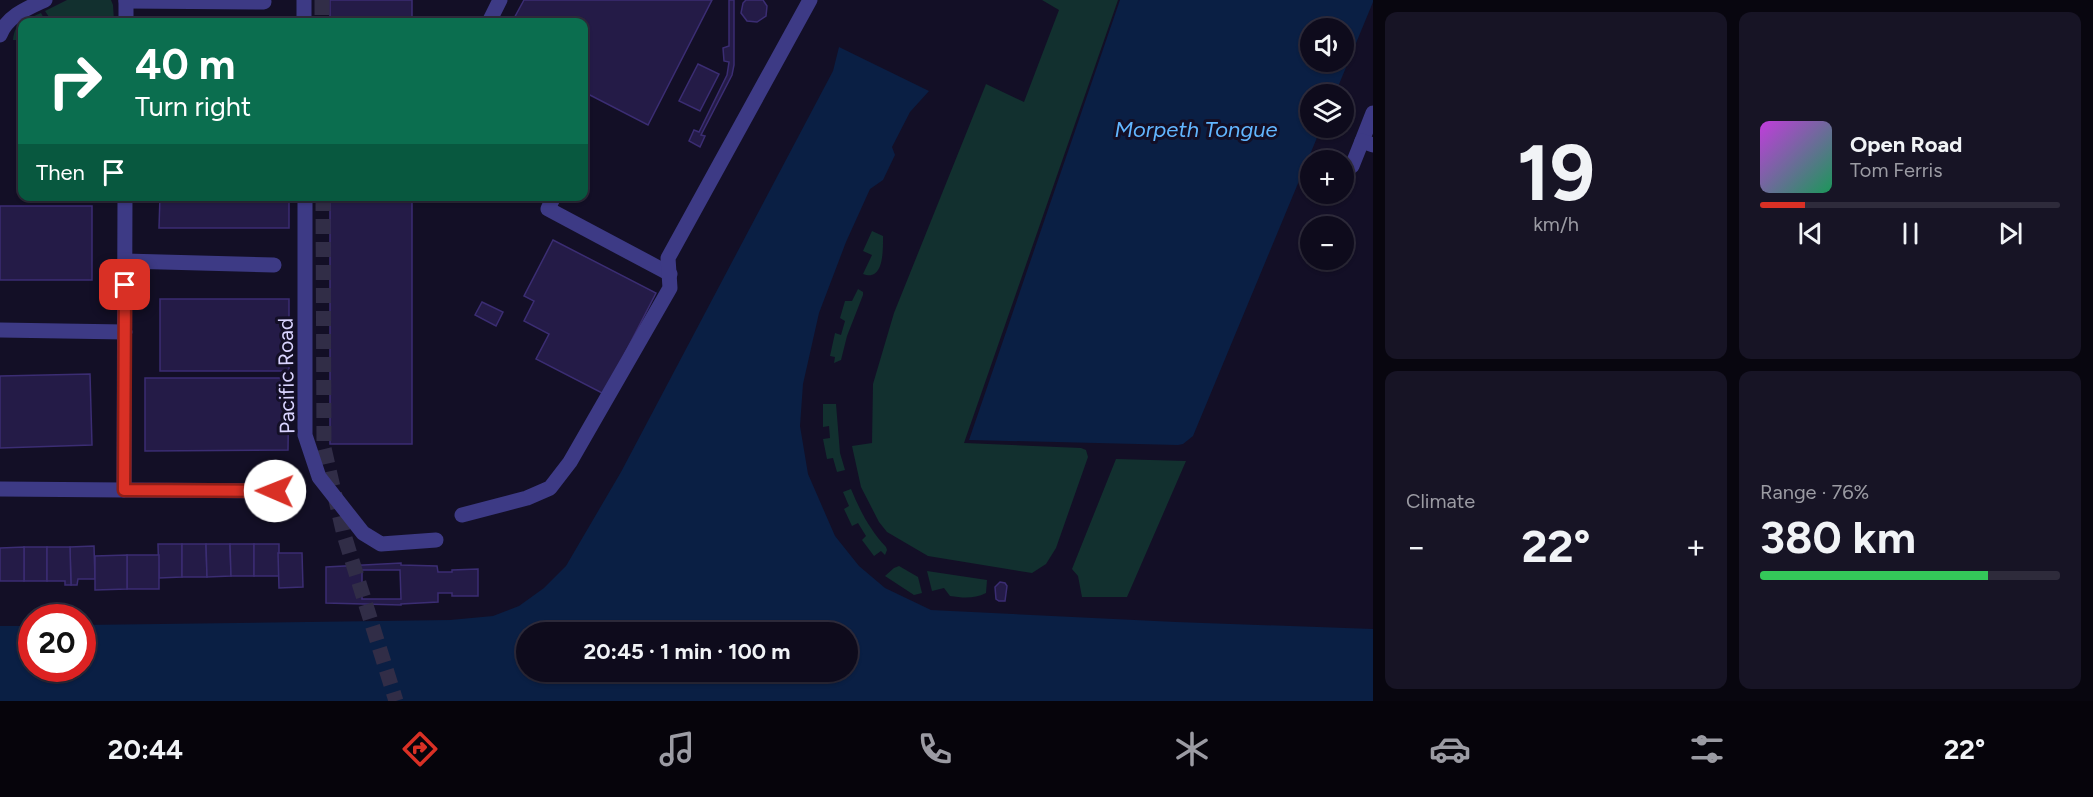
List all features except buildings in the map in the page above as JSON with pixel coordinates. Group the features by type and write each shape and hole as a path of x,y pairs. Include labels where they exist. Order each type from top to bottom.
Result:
{"street":[{"path":"0,35 3,26 21,11 45,0"},
{"path":"126,18 126,0 264,2"},
{"path":"304,0 304,18"},
{"path":"491,18 500,0"},
{"path":"462,515 527,498 550,488 570,462 670,288 669,258 810,0"},
{"path":"1354,163 1368,143 1373,113"},
{"path":"124,490 125,201"},
{"name":"Pacific Road","path":"305,201 306,435 318,477 363,533 381,544 436,540"},
{"path":"552,201 548,209 670,274"},
{"path":"125,261 274,265"},
{"path":"0,330 125,332"},
{"path":"0,489 275,491"}],"green space":[{"path":"67,0 111,0 114,18 50,18 45,11"},
{"path":"1042,0 1118,0 964,443 1086,450 1088,457 1056,548 1046,564 1032,573 928,556 887,532 879,522 861,487 852,446 872,443 873,384 894,313 986,84 1024,102 1059,10"},
{"path":"41,13 44,18 30,18"},
{"path":"18,26 18,40 13,40"},
{"path":"872,231 883,236 883,249 879,269 870,275 863,274 872,255 863,251"},
{"path":"858,289 863,292 863,295 847,336 841,360 834,363 835,357 830,356 835,333 841,335 845,321 840,318 845,301 852,301"},
{"path":"823,404 836,404 840,453 845,470 837,472 833,458 827,459 823,439 830,438 829,426 823,427"},
{"path":"1116,459 1186,461 1127,597 1082,597 1078,576 1072,569"},
{"path":"851,489 866,520 886,547 885,555 881,551 874,556 862,540 866,536 858,523 852,526 844,509 849,506 843,492"},
{"path":"899,566 918,577 922,593 914,595 885,576"},
{"path":"927,571 987,580 986,593 964,598 950,596 944,588 932,591"}],"water":[{"name":"Morpeth Tongue","path":"1120,0 1373,0 1354,48 1354,18 1300,18 1300,72 1344,72 1339,84 1300,84 1300,138 1317,138 1312,150 1300,150 1300,179 1193,436 1178,445 969,440"},
{"path":"839,47 929,91 910,112 892,147 895,155 883,180 870,189 846,242 819,313 803,384 800,426 808,474 835,536 859,566 885,588 931,610 1373,629 1373,701 0,701 0,626 18,626 18,682 96,682 96,625 450,620 493,616 519,606 544,588 566,566 621,472 833,71"}],"tunnel":[{"path":"322,0 322,18"},
{"path":"323,201 324,448 344,535 396,701"}],"route":[{"path":"125,285 124,490 275,491"}]}
